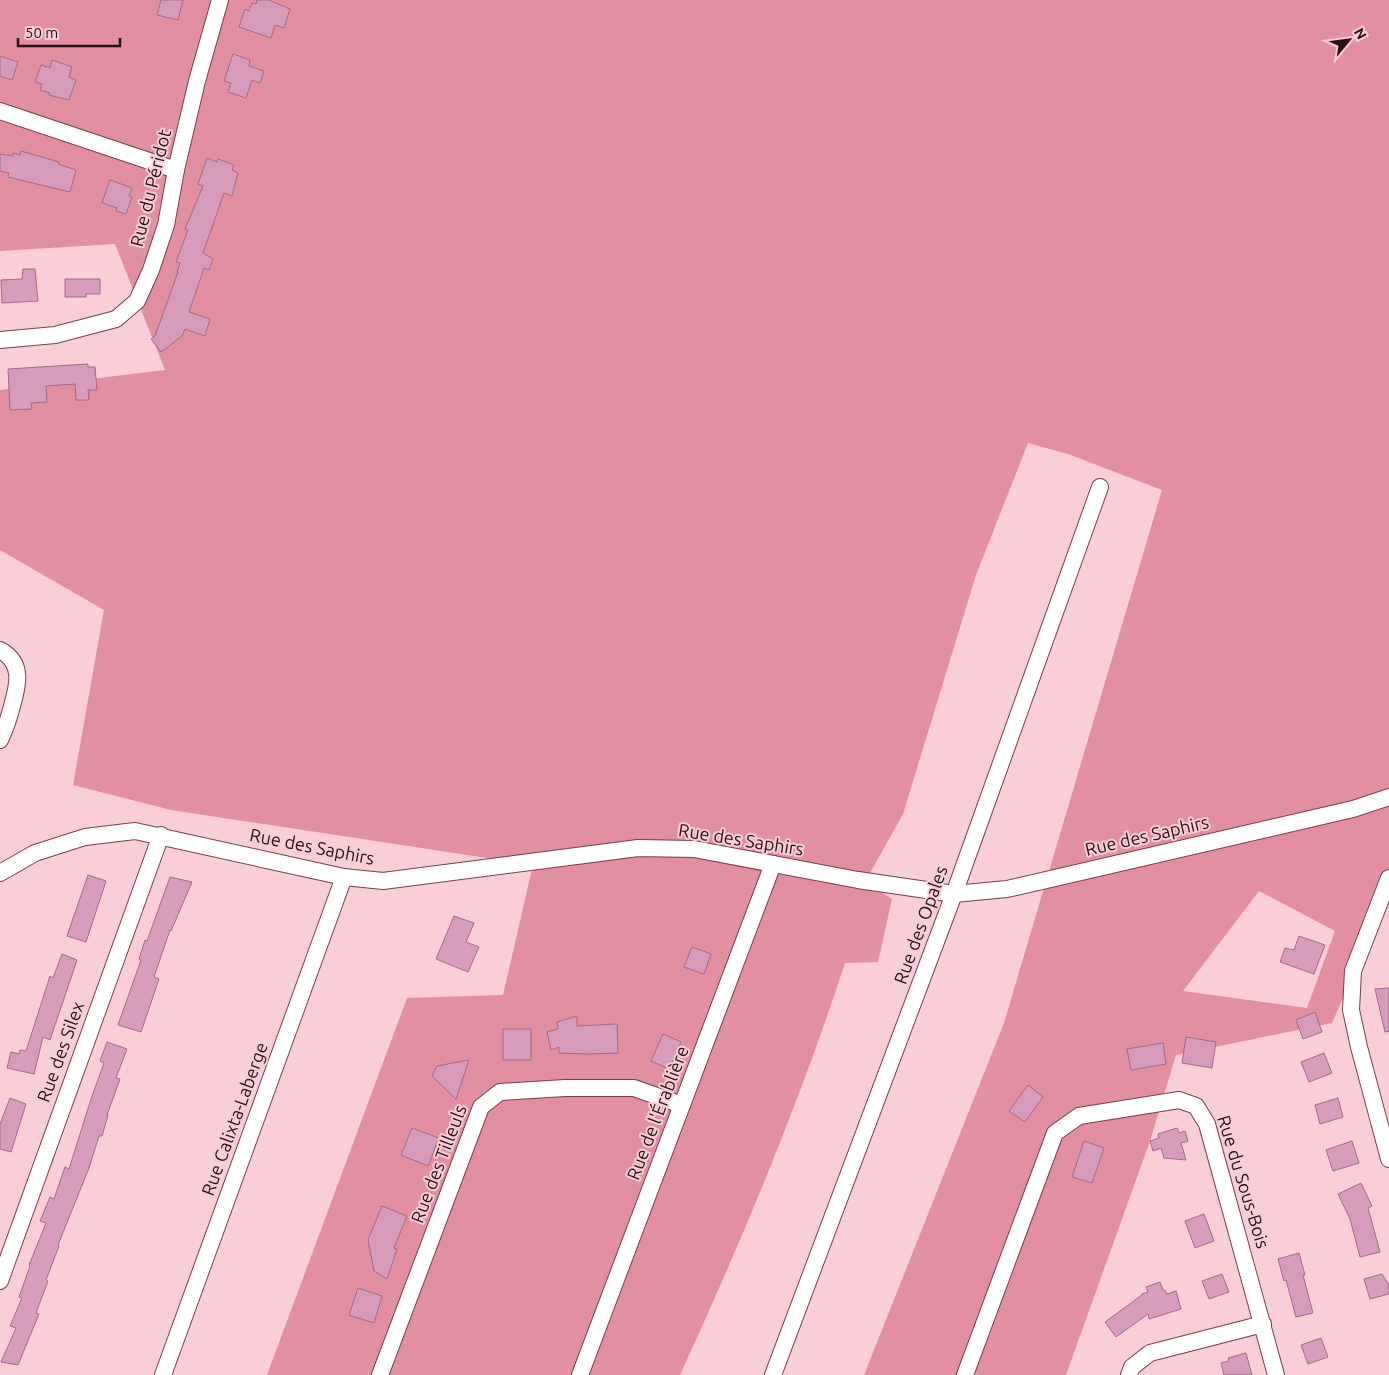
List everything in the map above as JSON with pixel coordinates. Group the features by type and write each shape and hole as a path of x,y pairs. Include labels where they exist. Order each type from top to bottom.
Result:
{"street":[{"name":"Rue du Péridot","path":"0,340 55,334 116,319 137,301 151,270 166,225 176,170 197,80 220,0"},
{"path":"0,111 176,170"},
{"name":"Rue des Opales","path":"773,1375 954,894 1100,487"},
{"path":"0,650 12,661 18,678 18,686 6,727 0,740"},
{"name":"Rue des Saphirs","path":"0,873 35,853 85,836 135,831 161,835 344,877 383,881 638,848 694,850 858,880 954,894 1007,889 1353,809 1389,797"},
{"name":"Rue des Silex","path":"0,1281 161,835"},
{"name":"Rue de l'Érablière","path":"580,1375 773,864"},
{"name":"Rue Calixta-Laberge","path":"164,1375 344,877"},
{"path":"1389,878 1353,971 1351,1010 1389,1158"},
{"name":"Rue des Tilleuls","path":"380,1375 481,1107 500,1092 565,1088 634,1088 682,1105"},
{"name":"Rue du Sous-Bois","path":"965,1375 1055,1133 1079,1116 1178,1100 1196,1106 1208,1124 1276,1375"},
{"path":"1129,1375 1132,1367 1150,1354 1263,1324"}],"shaded area":[{"path":"0,0 1389,0 1389,892 1332,1023 1176,1055 1150,1141 1066,1375 864,1375 1004,1023 1162,490 1068,454 1028,443 976,575 903,814 865,882 892,899 878,962 845,963 809,1068 769,1171 680,1375 267,1375 407,998 503,995 533,865 171,810 73,785 104,610 0,550 0,390 165,370 115,244 0,251","holes":["1259,891 1335,931 1307,1008 1183,991"]}],"building":[{"path":"161,0 183,0 178,20 157,15"},
{"path":"257,0 269,0 290,9 284,28 275,25 271,38 239,27 245,9 249,11 252,3 256,4"},
{"path":"233,54 250,60 249,66 264,71 260,83 252,80 246,98 228,92 231,83 224,81"},
{"path":"0,56 18,62 12,80 0,76"},
{"path":"52,60 72,67 69,77 76,80 69,100 49,95 50,93 40,90 42,84 35,82 41,65 50,68"},
{"path":"21,151 59,162 58,164 76,170 70,192 8,177 9,173 0,171 0,154 13,156 13,153 20,155"},
{"path":"207,158 217,162 218,159 234,165 232,170 238,173 232,196 224,193 203,253 213,259 209,270 204,268 189,312 210,319 205,336 185,329 182,336 161,352 151,339 155,336 178,272 180,263 176,262 188,230 185,229 203,186 198,184"},
{"path":"110,180 132,188 129,196 132,197 126,214 116,211 117,208 102,203"},
{"path":"23,269 35,269 38,301 2,303 1,280 22,279"},
{"path":"65,279 100,279 100,294 86,294 86,297 65,297"},
{"path":"88,364 88,367 95,367 97,390 88,390 89,400 76,400 75,384 46,386 47,402 31,403 32,409 10,410 8,369"},
{"path":"88,875 106,881 86,942 67,936"},
{"path":"170,877 192,882 170,930 154,977 159,979 141,1032 118,1025 141,960 139,959 145,940 147,941"},
{"path":"454,916 474,923 466,942 479,947 468,972 436,959"},
{"path":"1299,936 1325,945 1314,974 1280,962 1285,948 1294,950"},
{"path":"692,947 711,954 704,974 684,967"},
{"path":"62,954 77,960 50,1040 43,1037 34,1074 7,1068 11,1052 19,1054 20,1050 26,1051 50,976 53,978"},
{"path":"1389,988 1389,1031 1385,1032 1375,989"},
{"path":"1315,1012 1322,1032 1303,1039 1296,1020"},
{"path":"577,1016 577,1026 617,1024 618,1053 559,1053 559,1047 551,1050 547,1032 558,1029 557,1022"},
{"path":"503,1029 531,1029 531,1060 503,1060"},
{"path":"663,1034 681,1042 669,1069 651,1061"},
{"path":"1186,1037 1216,1042 1212,1068 1182,1063"},
{"path":"107,1042 127,1049 116,1078 120,1079 107,1115 102,1136 99,1136 89,1168 58,1245 46,1280 48,1281 36,1313 39,1314 18,1365 1,1362 16,1328 10,1326 22,1298 19,1297 29,1265 46,1223 40,1221 50,1197 54,1199 65,1167 69,1169 104,1063 100,1061"},
{"path":"1163,1043 1166,1064 1131,1070 1127,1049"},
{"path":"1324,1053 1332,1073 1309,1082 1301,1062"},
{"path":"469,1060 456,1099 432,1076 437,1066"},
{"path":"1028,1085 1043,1097 1025,1122 1009,1111"},
{"path":"10,1098 26,1104 11,1152 0,1149 0,1124"},
{"path":"1338,1098 1343,1117 1320,1124 1315,1105"},
{"path":"412,1128 439,1138 428,1166 401,1155"},
{"path":"1177,1128 1179,1133 1185,1131 1188,1141 1181,1143 1186,1160 1164,1158 1161,1148 1153,1151 1150,1141 1159,1138 1158,1134"},
{"path":"1084,1141 1104,1148 1092,1183 1072,1177"},
{"path":"1352,1141 1359,1163 1333,1171 1326,1150"},
{"path":"1361,1183 1372,1206 1368,1208 1380,1252 1360,1257 1350,1219 1338,1194"},
{"path":"382,1206 407,1216 394,1248 397,1249 387,1279 374,1271 368,1240"},
{"path":"1204,1214 1214,1241 1195,1248 1185,1221"},
{"path":"1299,1253 1313,1313 1296,1317 1278,1259"},
{"path":"1222,1274 1229,1292 1209,1299 1202,1281"},
{"path":"1382,1274 1389,1285 1389,1294 1370,1299 1364,1279"},
{"path":"1160,1282 1167,1294 1176,1291 1181,1309 1149,1319 1148,1314 1116,1337 1105,1322 1142,1294 1148,1292 1146,1287"},
{"path":"358,1288 382,1296 374,1323 349,1315"},
{"path":"1321,1338 1328,1357 1308,1364 1301,1345"},
{"path":"1246,1353 1252,1375 1224,1375 1221,1363 1229,1361 1228,1358"}]}
